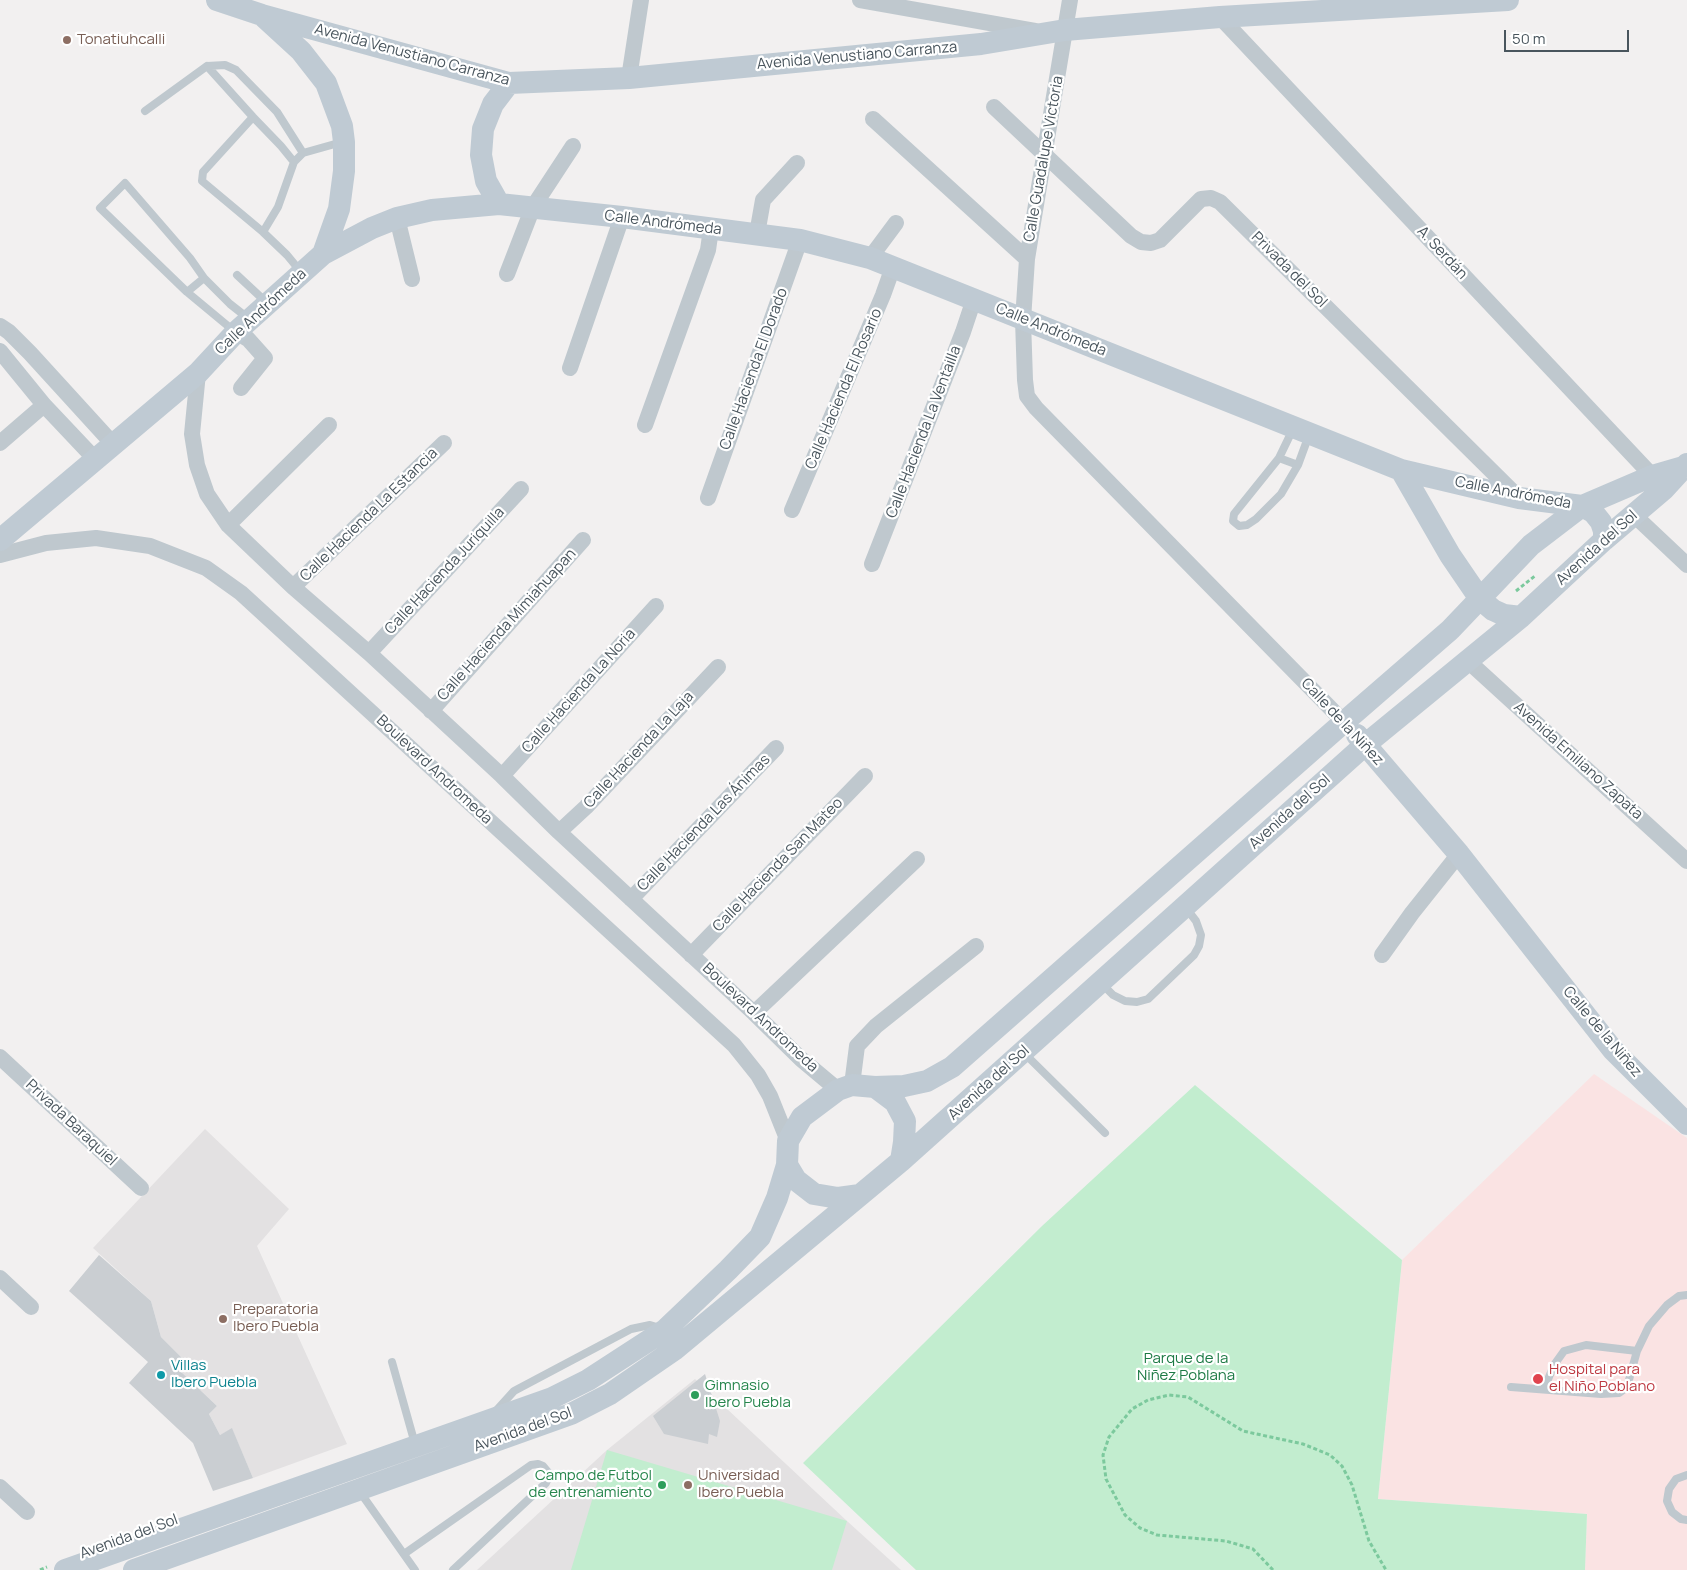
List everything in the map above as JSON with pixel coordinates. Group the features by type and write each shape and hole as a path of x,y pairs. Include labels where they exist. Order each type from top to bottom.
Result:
{"main road":[{"name":"Avenida Venustiano Carranza","path":"217,0 262,15 509,83 629,78 981,44 1056,31 1220,17 1501,0"},
{"path":"262,15 301,51 326,84 342,126 344,171 340,209 323,254"},
{"path":"499,204 486,181 481,155 483,129 493,104 509,83"},
{"name":"Calle Andrómeda","path":"0,540 198,373 243,326 323,254 372,228 397,218 432,210 499,204 622,217 800,240 870,258 1401,470 1519,498 1582,506 1593,512 1601,522 1604,540"},
{"name":"Avenida del Sol","path":"875,1087 904,1086 927,1081 952,1067 1450,630 1531,545 1582,506 1658,482 1685,466"},
{"path":"1401,470 1450,555 1480,599 1493,610 1504,615 1521,617"},
{"name":"Avenida del Sol","path":"900,1161 1366,744 1521,617 1604,540 1634,515 1658,482"},
{"name":"Calle de la Niñez","path":"1344,722 1366,744 1459,854 1614,1050 1687,1124"},
{"path":"875,1087 895,1102 905,1121 904,1142 900,1161 860,1195 838,1198 814,1194 796,1180 787,1165 788,1140 802,1117 845,1088 875,1087"},
{"name":"Avenida del Sol","path":"57,1568 552,1398 588,1380 665,1330 760,1237 777,1198 787,1165"},
{"name":"Avenida del Sol","path":"134,1570 570,1414 610,1394 674,1350 860,1195"}],"street":[{"path":"629,78 641,0"},
{"path":"860,0 1056,31"},
{"name":"Calle Guadalupe Victoria","path":"1024,320 1027,259 1045,155 1056,31 1070,0"},
{"name":"A. Serdán","path":"1220,17 1658,482"},
{"path":"994,107 1045,155"},
{"path":"873,119 1027,259"},
{"path":"507,274 533,207 573,146"},
{"name":"Privada del Sol","path":"1045,155 1131,236 1141,242 1151,243 1160,240 1201,199 1211,198 1220,202 1519,498"},
{"path":"757,234 762,200 797,163"},
{"path":"570,368 622,217"},
{"path":"397,218 412,279"},
{"path":"870,258 896,223"},
{"path":"645,425 708,250 711,229"},
{"name":"Calle Hacienda El Dorado","path":"708,498 800,240"},
{"name":"Calle Hacienda El Rosario","path":"792,510 893,267"},
{"name":"Calle Hacienda La Ventailla","path":"872,564 963,332 974,299"},
{"name":"Calle de la Niñez","path":"1024,320 1027,396 1036,408 1344,722"},
{"path":"241,388 265,358 248,339 243,326"},
{"path":"3,333 113,444"},
{"path":"0,352 44,405 95,459"},
{"name":"Boulevard Andromeda","path":"198,373 192,434 197,465 207,494 228,526 502,776 559,832 801,1058 845,1088"},
{"path":"0,443 44,405"},
{"path":"228,526 329,425"},
{"name":"Calle Hacienda La Estancia","path":"293,587 444,443"},
{"name":"Calle Hacienda Juriquilla","path":"369,653 521,489"},
{"path":"1634,515 1687,565"},
{"name":"Boulevard Andromeda","path":"0,555 46,543 96,538 150,546 206,568 241,593 734,1045 758,1075 770,1096 788,1140"},
{"name":"Calle Hacienda Mimiahuapan","path":"431,711 583,540"},
{"name":"Calle Hacienda La Noria","path":"502,776 656,606"},
{"name":"Avenida Emiliano Zapata","path":"1468,661 1687,861"},
{"name":"Calle Hacienda La Laja","path":"559,832 718,667"},
{"name":"Calle Hacienda Las Ánimas","path":"631,899 776,748"},
{"name":"Calle Hacienda San Mateo","path":"691,955 865,776"},
{"path":"1382,955 1412,913 1459,854"},
{"path":"754,1013 917,859"},
{"path":"845,1088 857,1046 876,1026 976,946"},
{"name":"Privada Baraquiel","path":"0,1057 142,1188"},
{"path":"0,1278 31,1307"},
{"path":"0,1487 27,1512"}],"lane":[{"path":"145,111 207,66 225,65 236,70 278,112 304,153"},
{"path":"207,66 294,162"},
{"path":"253,117 203,172 202,181 262,232 287,255 302,273"},
{"path":"262,232 278,207 294,162 304,153 344,142"},
{"path":"125,183 190,258 204,278 230,304 243,326 218,319 187,292 100,208 125,183"},
{"path":"237,275 268,303"},
{"path":"187,292 204,278"},
{"path":"1302,430 1298,465 1281,494 1247,525 1239,526 1233,521 1234,514 1302,430"},
{"path":"1279,458 1298,465"},
{"path":"1101,983 1113,995 1125,1001 1137,1002 1148,999 1194,955 1199,946 1201,935 1196,921 1185,907"},
{"path":"1023,1052 1105,1133"},
{"path":"1511,1387 1601,1394 1619,1393 1627,1387 1637,1351 1649,1326 1667,1305 1679,1296 1687,1295"},
{"path":"1544,1389 1554,1365 1564,1351 1586,1345 1637,1351"},
{"path":"392,1362 415,1446"},
{"path":"404,1554 531,1465 538,1464 543,1466 548,1472 546,1484 454,1570"},
{"path":"1687,1475 1676,1479 1669,1489 1667,1501 1672,1512 1687,1520"},
{"path":"358,1489 415,1570"}],"path":[{"path":"1273,1570 1253,1549 1226,1541 1158,1535 1140,1528 1126,1516 1106,1479 1103,1456 1108,1437 1132,1409 1148,1400 1169,1395 1188,1398 1243,1431 1303,1444 1330,1455 1342,1466 1352,1485 1370,1541 1386,1570"},
{"path":"40,1570 57,1568"}],"shaded area":[{"name":"Hospital para el Niño Poblano","path":"1594,1074 1687,1138 1687,1570 1585,1570 1587,1514 1378,1499 1402,1260"},
{"name":"Preparatoria Ibero Puebla","path":"205,1129 289,1209 257,1246 347,1444 253,1478 232,1429 220,1435 209,1414 217,1406 177,1368 184,1360 161,1337 151,1301 93,1248"},
{"name":"Universidad Ibero Puebla","path":"695,1379 901,1570 477,1570 607,1450"}],"green space":[{"name":"Parque de la Niñez Poblana","path":"1195,1085 1402,1260 1378,1499 1587,1514 1585,1570 916,1570 803,1463 1042,1226"},
{"name":"Campo de Futbol de entrenamiento","path":"607,1450 847,1521 832,1570 571,1570"}],"building":[{"name":"Villas Ibero Puebla","path":"99,1255 151,1301 161,1337 184,1360 177,1368 217,1406 209,1414 220,1435 232,1428 253,1478 213,1491 193,1443 129,1383 148,1362 69,1291"},
{"name":"Gimnasio Ibero Puebla","path":"705,1374 720,1421 717,1437 709,1434 708,1444 664,1434 653,1416"}],"place":[{"name":"Tonatiuhcalli","path":"67,40"},
{"name":"Preparatoria Ibero Puebla","path":"223,1319"},
{"name":"Villas Ibero Puebla","path":"161,1375"},
{"name":"Hospital para el Niño Poblano","path":"1538,1379"},
{"name":"Gimnasio Ibero Puebla","path":"695,1395"},
{"name":"Campo de Futbol de entrenamiento","path":"662,1485"},
{"name":"Universidad Ibero Puebla","path":"688,1485"}]}
